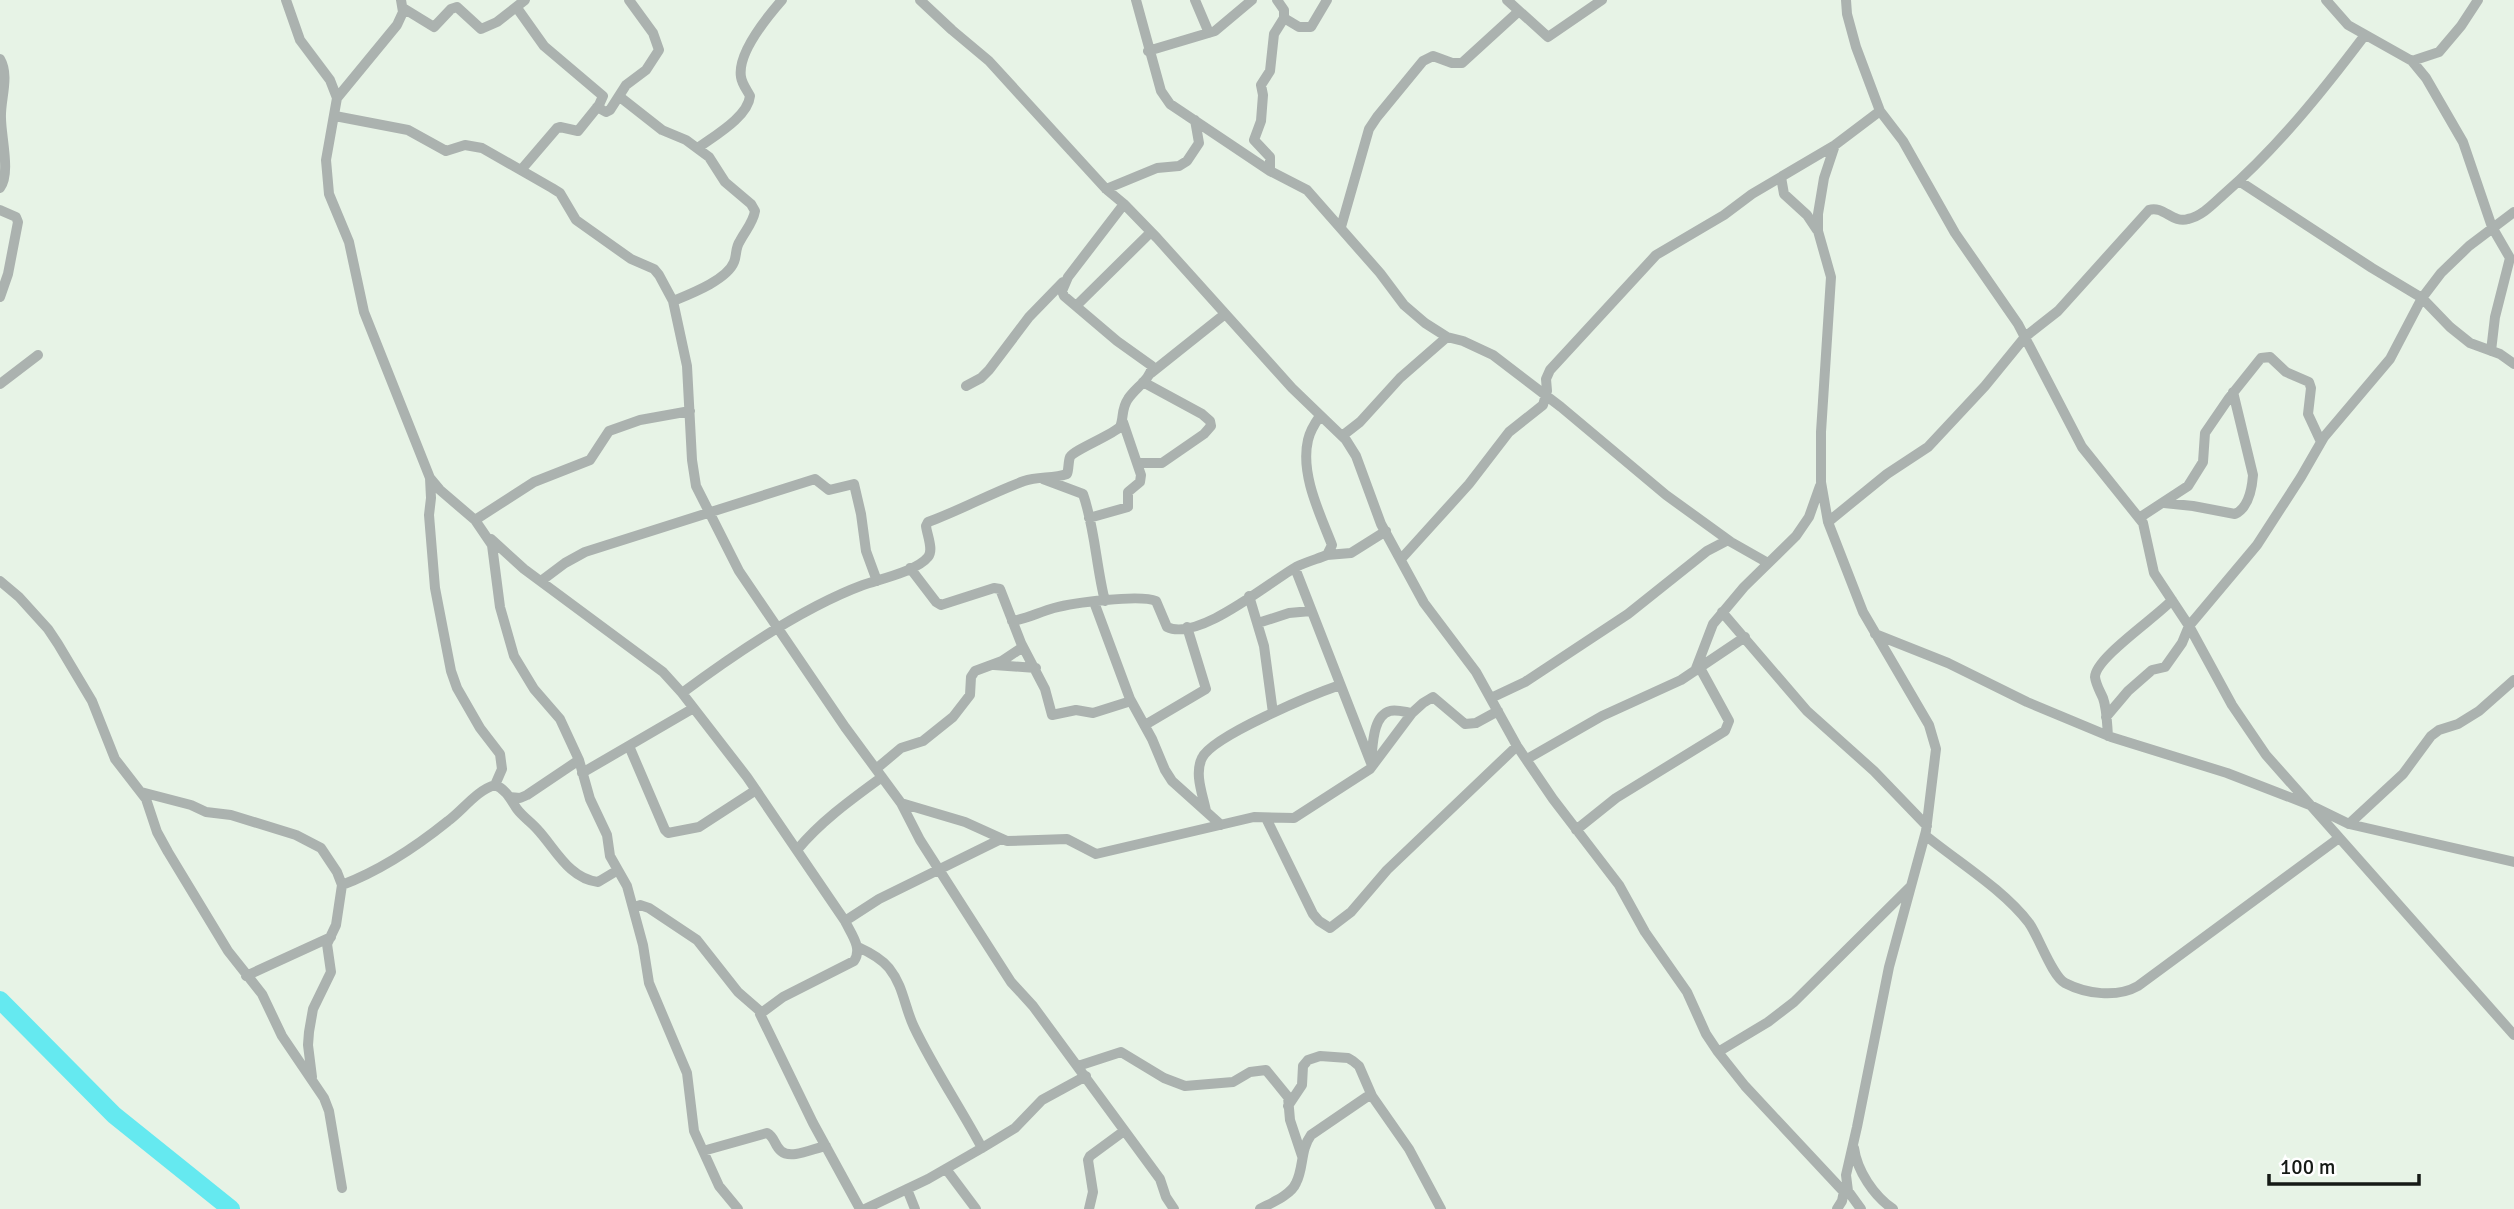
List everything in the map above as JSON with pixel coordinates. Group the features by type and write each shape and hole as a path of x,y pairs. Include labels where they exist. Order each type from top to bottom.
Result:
{"street":[{"path":"286,0 300,40 330,80 337,98 326,160 329,194 349,242 364,312 430,478 475,520 488,536 541,581 654,664 682,693 756,790 845,921 858,947 854,961 783,997 761,1012"},
{"path":"337,98 397,25 402,4 434,27 451,9 457,7 481,29 497,23 525,0"},
{"path":"597,107 608,112 626,85 646,70 659,50 653,33 629,0"},
{"path":"698,148 730,125 748,106 750,96 741,80 740,71 756,32 782,0"},
{"path":"920,0 989,61 1342,436 1356,456 1375,510 1424,603 1460,649 1517,746 1552,799 1619,885 1645,932 1687,992 1706,1034 1745,1086 1844,1192"},
{"path":"1136,0 1161,91 1174,108 1270,171 1307,190 1380,273 1404,305 1432,329 1493,355 1644,478 1728,540 1768,563"},
{"path":"1195,0 1209,33"},
{"path":"1148,51 1209,33 1224,25 1252,0"},
{"path":"1270,171 1270,157 1254,140 1261,121 1261,85 1270,71 1274,34 1284,18 1284,10 1277,0"},
{"path":"1284,18 1299,27 1311,27 1327,0"},
{"path":"1507,0 1548,37 1602,0"},
{"path":"1846,0 1856,47 1880,111 1903,141 1955,233 2025,337 2082,447 2139,518 2146,530 2150,563 2154,573 2189,626 2242,720 2266,755 2514,1035"},
{"path":"2326,0 2348,24 2412,61 2426,78 2463,142 2493,227 2510,258 2495,317 2491,351"},
{"path":"2412,61 2439,52 2478,0"},
{"path":"517,8 544,46 602,93 603,99 578,131 557,128 521,170"},
{"path":"1341,228 1369,129 1377,117 1423,61 1433,56 1452,63 1462,63 1519,11"},
{"path":"1828,522 1887,474 1928,447 1985,386 2025,337 2059,311 2149,210 2155,208 2178,219 2189,219 2200,214 2239,181 2324,90 2365,35"},
{"path":"0,59 4,70 1,117 5,177 0,188"},
{"path":"620,97 662,130 698,148 717,167 725,182 751,204 755,214 740,239 734,264 727,272 703,288 673,301"},
{"path":"1402,558 1469,484 1509,432 1539,409 1545,396 1546,379 1550,370 1646,263 1835,145 1880,111"},
{"path":"335,116 408,130 446,151 465,145 482,148 559,192 576,220 632,259 654,269 659,275 673,301 687,366 696,486 739,571 901,803 940,871 1011,982 1079,1066 1160,1180 1174,1209"},
{"path":"1106,188 1157,168 1175,167 1187,161 1199,143 1195,120"},
{"path":"1835,145 1824,178 1818,214 1818,231 1831,277 1821,432 1821,482 1828,522 1859,602 1934,735 1936,749 1926,830 1889,967 1844,1192 1837,1209"},
{"path":"1781,177 1784,194 1807,215 1818,231"},
{"path":"2239,181 2422,298 2470,343 2507,357 2514,364"},
{"path":"966,386 984,375 1029,317 1068,277 1124,204"},
{"path":"0,210 16,217 18,222 8,274 0,297"},
{"path":"2106,717 2152,670 2165,667 2182,643 2189,626 2250,555 2321,442 2390,359 2422,298 2451,262 2514,212"},
{"path":"1077,305 1151,232"},
{"path":"1068,277 1062,293 1117,341 1149,362 1151,373"},
{"path":"1089,518 1128,507 1128,492 1141,480 1123,422 1123,408 1151,373 1225,314"},
{"path":"1342,436 1360,422 1400,378 1447,337"},
{"path":"0,384 38,355"},
{"path":"2139,518 2188,486 2203,462 2205,433 2233,392 2263,357 2270,357 2286,372 2306,380 2311,385 2308,414 2321,442"},
{"path":"1137,463 1162,463 1204,435 1211,426 1210,421 1202,414 1143,382"},
{"path":"2163,503 2235,514 2243,509 2253,475 2233,392"},
{"path":"475,520 534,482 590,460 609,430 640,420 690,411"},
{"path":"1320,415 1311,431 1306,459 1309,479 1332,545 1327,555"},
{"path":"682,693 779,628 835,595 910,569 925,560 930,554 926,526 928,522 994,492 1031,479 1067,474 1069,460 1075,452 1115,432 1123,422"},
{"path":"342,885 370,873 447,822 485,790 495,785 502,769 500,754 480,728 457,688 451,671 435,588 429,515 430,478"},
{"path":"1043,478 1082,492 1105,601"},
{"path":"541,581 585,552 816,479 829,489 854,484 866,551 877,580"},
{"path":"1576,830 1616,798 1725,731 1729,721 1698,669 1709,630 1721,612 1796,536 1809,517 1821,482"},
{"path":"1012,621 1027,619 1061,606 1140,598 1154,600 1167,627 1187,627 1216,619 1295,568 1327,555 1351,553 1386,531"},
{"path":"488,536 492,545 500,607 514,656 534,689 560,719 579,760 590,799 607,835 610,856 627,886 643,945 646,975 687,1073 694,1131 719,1186 738,1209"},
{"path":"1491,698 1525,681 1628,614 1707,551 1728,540"},
{"path":"1295,568 1370,766"},
{"path":"910,569 941,606 994,588 999,589 1004,595 1023,647 1045,689 1052,716 1076,710 1093,713 1131,701"},
{"path":"0,582 19,597 58,644 93,701 115,759 141,792 151,810 157,832 168,852 228,951 262,994 282,1036 328,1106 342,1188"},
{"path":"1250,596 1258,623 1273,713"},
{"path":"2108,736 2104,699 2097,688 2095,676 2099,666 2172,600"},
{"path":"1094,602 1131,701 1172,781 1220,825"},
{"path":"1258,623 1289,613 1311,611"},
{"path":"1721,612 1807,711 1874,771 1926,830 2021,915 2045,950 2060,979 2077,987 2116,995 2138,986 2339,838"},
{"path":"1145,725 1206,689 1187,627"},
{"path":"1875,634 1948,663 2027,702 2108,736 2227,773 2310,805 2349,824 2514,862"},
{"path":"1527,759 1602,716 1681,680 1745,637"},
{"path":"797,850 879,773 901,748 923,741 953,717 970,695 972,673 978,668 1002,661 1023,647"},
{"path":"990,665 1035,668"},
{"path":"2349,824 2403,774 2431,736 2479,711 2514,680"},
{"path":"1206,811 1199,769 1205,752 1246,725 1340,685"},
{"path":"901,803 965,822 1001,839 1067,839 1075,841 1090,852 1102,853 1165,836 1255,817 1294,818 1370,766 1412,713 1433,697 1465,724 1476,723 1498,711"},
{"path":"582,774 692,709"},
{"path":"1370,766 1377,725 1382,715 1391,710 1412,713"},
{"path":"629,746 668,833 699,827 756,790"},
{"path":"1266,818 1313,914 1330,928 1351,912 1387,870 1517,746"},
{"path":"509,797 520,798 527,795 551,776 579,760"},
{"path":"495,785 503,789 575,873 598,882 618,870"},
{"path":"141,792 191,805 211,814 231,815 311,842 321,848 337,872 342,885 336,925 327,944 331,972 313,1009 309,1032 312,1080"},
{"path":"845,921 880,899 1001,839"},
{"path":"1718,1052 1768,1022 1794,1002 1910,887"},
{"path":"633,908 643,905 697,940 738,992 761,1012 761,1018 826,1146 863,1209 907,1189 982,1148 1015,1128 1042,1100 1086,1076"},
{"path":"246,976 331,937"},
{"path":"858,947 888,966 905,998 914,1027 932,1063 982,1148"},
{"path":"1079,1066 1124,1052 1164,1078 1195,1087 1233,1082 1250,1072 1264,1069 1286,1094 1290,1120 1302,1156"},
{"path":"1288,1107 1302,1085 1305,1063 1320,1056 1353,1060 1359,1066 1371,1094 1409,1149 1441,1209"},
{"path":"1260,1209 1294,1187 1305,1145 1311,1135 1371,1094"},
{"path":"1089,1209 1093,1192 1088,1160 1092,1153 1124,1131"},
{"path":"703,1150 767,1133 772,1136 780,1150 789,1154 826,1146"},
{"path":"1853,1144 1859,1165 1870,1185 1893,1209"},
{"path":"946,1169 976,1209"},
{"path":"1846,1175 1848,1191 1861,1209"},
{"path":"907,1189 915,1209"}],"waterway":[{"path":"0,1000 114,1115 231,1209"}]}
